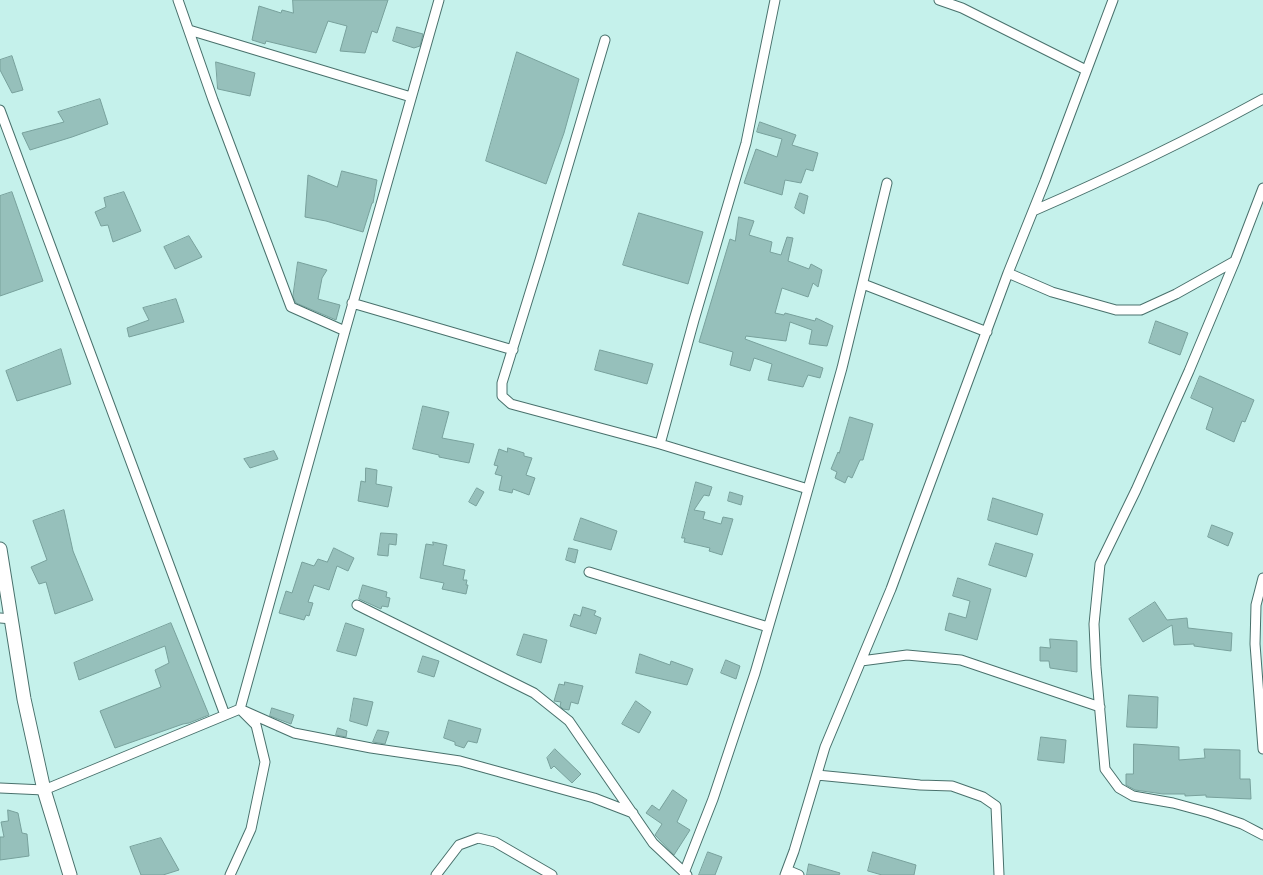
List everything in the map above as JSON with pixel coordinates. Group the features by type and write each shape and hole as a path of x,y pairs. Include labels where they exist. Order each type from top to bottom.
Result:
{"main road":[{"path":"0,549 6,618 44,790 70,875"}],"street":[{"path":"178,0 213,100 291,307 344,331"},
{"path":"240,709 344,331 439,0"},
{"path":"660,444 696,312 746,143 775,0"},
{"path":"939,0 962,8 1086,70"},
{"path":"799,875 786,872 794,851 825,747 891,589 1008,273 1033,211 1112,0"},
{"path":"189,30 411,97"},
{"path":"605,40 502,383 502,396 511,404 660,444 808,489"},
{"path":"1033,211 1226,120 1263,99"},
{"path":"0,110 225,715"},
{"path":"357,605 534,693 569,720 653,843 686,874 755,673 842,368 887,183"},
{"path":"1263,188 1235,261 1189,372 1136,490 1100,564 1094,624 1105,769 1118,788 1133,796 1173,803 1210,813 1242,824 1263,835"},
{"path":"1008,273 1052,292 1116,310 1141,310 1176,294 1235,261"},
{"path":"863,284 987,332"},
{"path":"352,303 513,350"},
{"path":"589,572 768,627"},
{"path":"1263,578 1256,605 1255,644 1263,749"},
{"path":"862,660 908,655 961,660 1100,707"},
{"path":"230,875 251,829 265,762 256,725 240,709"},
{"path":"0,788 44,790 240,709 294,733 371,748 460,761 594,798 633,813"},
{"path":"817,775 912,784 952,786 983,797 996,806 999,875"},
{"path":"436,875 459,845 478,838 495,842 549,874"}],"building":[{"path":"293,0 388,0 377,33 372,31 365,53 340,51 347,26 328,21 316,53 266,41 265,44 252,40 259,6 281,13 282,10 293,13"},
{"path":"397,27 423,34 420,46 414,48 393,41"},
{"path":"517,52 579,79 564,133 546,184 486,161"},
{"path":"12,56 23,90 12,93 0,70 0,60"},
{"path":"216,62 255,73 250,96 218,89"},
{"path":"100,99 108,124 30,150 22,133 64,122 58,112"},
{"path":"760,122 796,135 792,145 818,153 813,171 806,169 801,183 785,180 782,195 744,183 756,149 777,157 782,139 757,132"},
{"path":"342,171 377,180 373,203 363,232 326,221 305,217 308,175 337,187"},
{"path":"12,192 43,281 0,296 0,196"},
{"path":"124,192 141,231 113,242 108,225 101,226 95,212 106,207 104,198"},
{"path":"800,193 808,196 804,214 795,208"},
{"path":"639,213 703,232 688,284 623,265"},
{"path":"739,217 754,221 749,235 772,242 770,252 781,255 787,237 793,238 788,261 809,269 811,264 822,270 818,287 813,283 808,297 782,288 775,313 784,315 785,313 815,321 816,318 833,326 827,346 809,344 812,330 790,322 786,341 746,336 745,339 823,368 820,378 808,375 803,387 768,380 772,364 754,358 750,371 730,365 733,352 699,342 730,239 735,241"},
{"path":"189,236 202,257 175,269 164,247"},
{"path":"298,262 327,270 322,278 318,299 340,305 336,320 296,303 293,297"},
{"path":"176,299 184,322 129,337 127,328 149,320 143,308"},
{"path":"1156,321 1188,333 1180,355 1149,343"},
{"path":"61,349 71,384 17,401 6,371"},
{"path":"600,350 653,364 647,384 595,370"},
{"path":"1200,376 1254,400 1245,422 1242,421 1234,442 1206,429 1213,408 1191,398"},
{"path":"423,406 449,412 442,438 474,444 469,463 439,457 439,455 413,449"},
{"path":"850,417 873,424 863,460 860,460 852,478 848,476 845,483 835,478 837,472 831,469 838,452 839,453"},
{"path":"508,448 524,453 524,456 532,458 526,475 535,478 529,495 513,489 512,493 499,490 502,476 495,474 498,466 494,465 499,449 507,452"},
{"path":"274,451 278,459 250,468 244,459"},
{"path":"366,468 377,470 376,484 392,487 388,507 358,501 361,481 365,482"},
{"path":"696,482 712,487 709,496 704,495 694,510 705,512 703,519 721,524 723,517 733,519 722,555 709,551 710,548 684,542 685,538 682,538"},
{"path":"477,488 484,492 476,506 469,502"},
{"path":"730,492 743,496 741,505 728,501"},
{"path":"993,498 1043,514 1037,535 988,520"},
{"path":"64,510 73,551 93,600 55,614 46,582 39,584 31,567 47,560 33,521"},
{"path":"581,518 617,531 611,550 574,540"},
{"path":"1212,525 1233,533 1228,546 1208,537"},
{"path":"381,533 397,534 396,545 389,544 388,556 378,555"},
{"path":"433,542 447,545 443,565 465,570 463,580 467,580 466,585 468,585 466,594 442,589 444,583 420,578 426,544 433,545"},
{"path":"996,543 1033,554 1026,577 989,565"},
{"path":"334,548 354,558 348,571 337,566 329,590 314,585 308,602 313,603 309,616 306,615 304,620 279,613 286,591 292,593 302,562 314,566 318,559 327,562"},
{"path":"569,548 578,550 575,563 566,560"},
{"path":"958,578 991,589 977,640 945,630 949,613 966,618 970,601 953,596"},
{"path":"363,585 387,592 386,597 390,598 388,607 382,606 381,609 359,599"},
{"path":"1155,602 1167,620 1187,618 1188,628 1232,633 1231,651 1194,646 1194,644 1174,645 1172,625 1143,642 1129,619"},
{"path":"583,607 596,611 594,615 601,618 596,634 570,626 574,614 580,616"},
{"path":"171,623 209,715 115,748 100,711 161,687 155,670 169,663 165,646 79,680 74,663"},
{"path":"346,623 364,629 356,656 337,651"},
{"path":"524,634 547,640 541,663 517,655"},
{"path":"1050,639 1077,641 1077,672 1050,668 1049,661 1040,661 1040,647 1050,648"},
{"path":"640,654 670,665 671,661 693,669 687,685 636,673"},
{"path":"423,656 439,661 434,677 418,672"},
{"path":"726,660 740,666 736,679 721,673"},
{"path":"565,682 583,686 578,704 571,702 569,710 563,709 560,706 561,702 554,701 559,684 564,685"},
{"path":"1129,695 1158,697 1157,728 1127,727"},
{"path":"354,698 373,702 367,726 350,721"},
{"path":"636,701 651,712 639,733 622,724"},
{"path":"272,708 294,715 291,724 270,716"},
{"path":"449,720 481,729 477,743 468,741 464,748 455,745 455,742 444,738"},
{"path":"338,728 347,731 346,737 336,735"},
{"path":"378,730 389,732 385,744 373,742"},
{"path":"1041,737 1066,740 1064,763 1038,760"},
{"path":"1134,744 1179,747 1179,760 1205,758 1204,749 1240,750 1240,779 1250,779 1251,799 1206,797 1206,795 1185,796 1185,794 1163,794 1135,790 1126,785 1126,774 1133,774"},
{"path":"555,749 581,774 572,783 554,766 551,769 547,758"},
{"path":"673,790 687,800 677,822 690,830 674,855 655,835 662,824 646,813 652,805 659,810"},
{"path":"8,810 18,813 22,833 27,834 29,856 0,860 0,837 4,837 1,822 8,821"},
{"path":"161,838 179,870 163,875 141,875 130,847"},
{"path":"708,852 722,857 715,875 699,875"},
{"path":"873,852 916,865 914,875 882,875 868,871"},
{"path":"809,864 840,873 839,875 807,875"}]}
